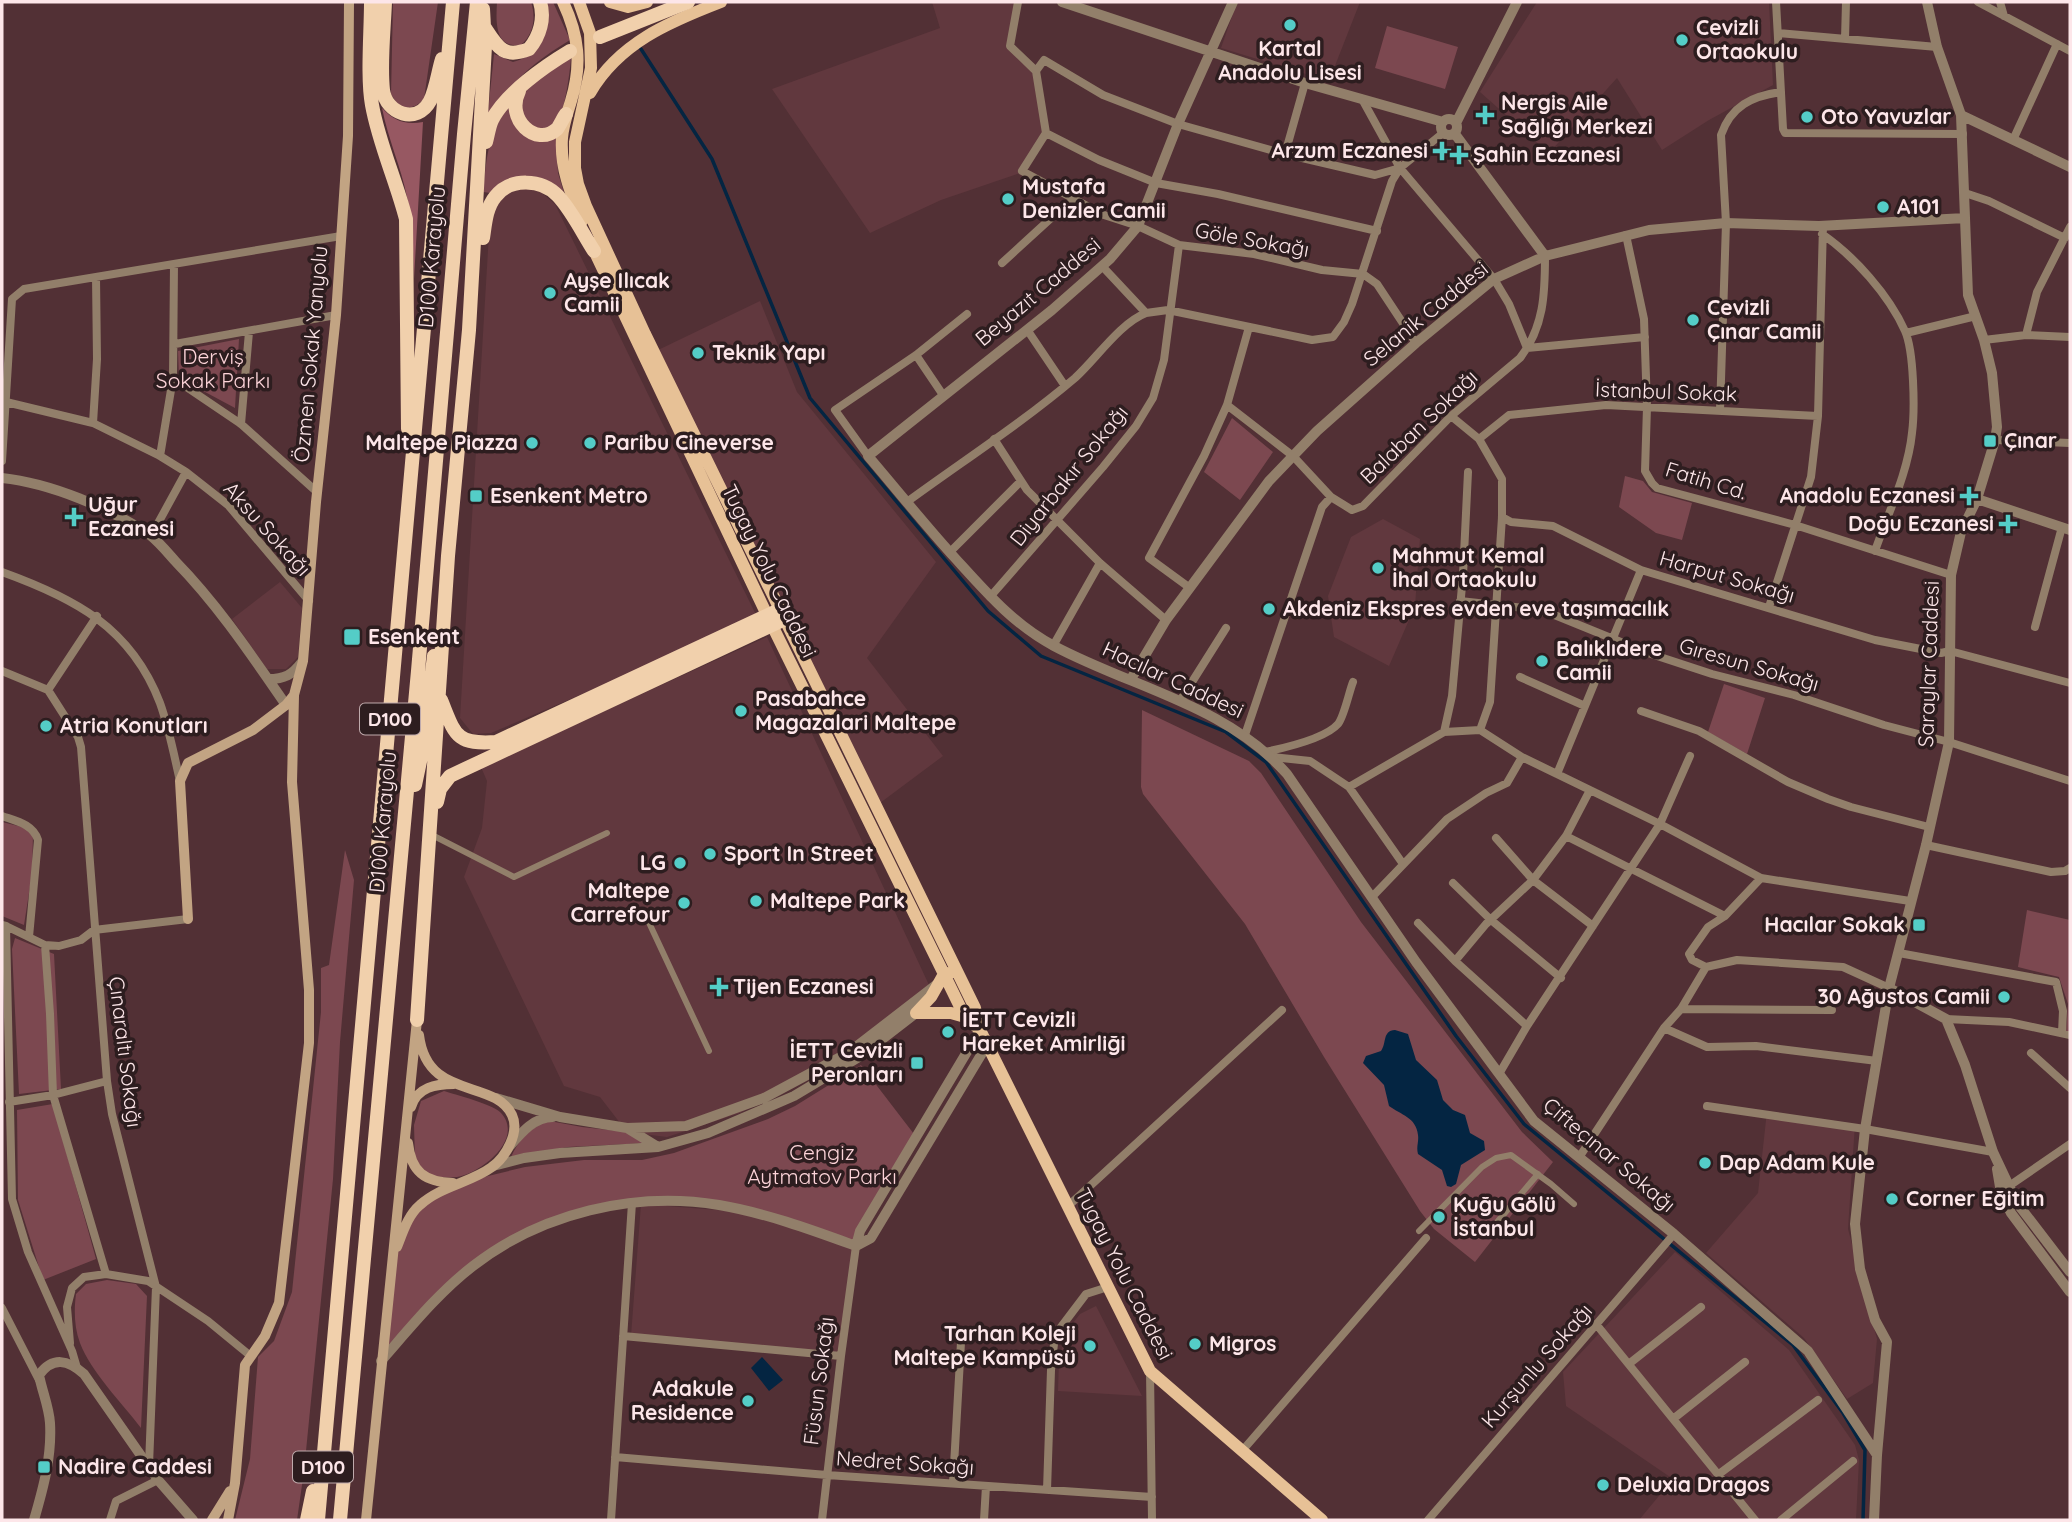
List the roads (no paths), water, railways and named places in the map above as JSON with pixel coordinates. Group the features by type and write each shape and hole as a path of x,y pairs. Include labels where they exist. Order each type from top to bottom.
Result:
{"highway":[{"path":"371,2 371,102 406,219 406,398 410,487"},
{"path":"385,2 383,92 390,107 399,114 419,112 430,102 452,24"},
{"name":"D100 Karayolu","path":"318,1520 453,2"},
{"path":"417,1020 448,556 477,212 485,28 480,2"},
{"name":"D100 Karayolu","path":"341,1520 464,134 480,2"},
{"path":"485,28 504,51 512,54 529,49 540,27 543,11 540,2"},
{"path":"600,37 688,2"},
{"path":"477,212 485,145 492,120 521,87 545,66 570,51"},
{"path":"521,87 515,99 515,112 528,132 544,134 556,130 566,114"},
{"path":"469,330 487,212 495,197 506,187 524,182 541,184 557,195 594,251"},
{"path":"401,848 422,752 448,556"},
{"path":"439,697 453,730 460,736 474,744 496,742 776,617"},
{"path":"430,834 440,789 450,776 776,617"},
{"path":"307,1520 328,1414"}],"main road":[{"name":"Özmen Sokak Yanyolu","path":"180,781 188,763 253,730 286,705 294,695 303,661 317,492 336,315 348,136 349,2"},
{"name":"Tugay Yolu Caddesi","path":"563,2 577,36 578,68 562,136 564,169 569,190 594,251 776,617 965,1017 980,1030"},
{"path":"579,2 590,33 591,68 582,113"},
{"path":"610,2 628,7 647,2"},
{"path":"582,113 590,92 619,55 642,37 677,19 721,2"},
{"name":"Tugay Yolu Caddesi","path":"582,113 575,142 575,168 586,206 922,930 947,979 975,1008 987,1045 1150,1371 1322,1520"},
{"path":"228,1520 235,1483 246,1359 265,1336 279,1303 309,1043 309,990 292,782 294,695"},
{"path":"180,781 188,919"},
{"path":"916,1013 947,979"},
{"path":"916,1013 950,1013 965,1017"},
{"path":"392,1259 405,1227 418,1207 437,1192 493,1166 509,1147 513,1128 511,1113 488,1095 455,1084 428,1065 420,1046 417,1020"},
{"path":"366,1520 417,1020"},
{"path":"455,1084 439,1084 420,1092 413,1101 406,1126 411,1158 418,1171 431,1181 459,1183"},
{"path":"212,1520 235,1483"}],"street":[{"path":"1018,2 1010,46 1036,71 1046,132 1099,160 1156,183 1219,194 1377,231"},
{"path":"1065,2 1210,52 1362,99 1443,128 1447,136 1456,128 1516,4"},
{"name":"Beyazıt Caddesi","path":"868,456 1028,331 1101,266 1138,226 1178,124 1233,2"},
{"path":"1776,2 1783,129 1788,134 1963,134"},
{"path":"1845,39 1846,2"},
{"name":"Saraylar Caddesi","path":"1874,1520 1887,1342 1875,1320 1860,1269 1855,1224 1866,1129 1889,988 1949,742 1951,575 1961,532 1977,499 1996,440 1997,427 1992,373 1968,295 1961,115 1937,47 1927,2"},
{"path":"1978,2 2070,51"},
{"path":"2000,2 2004,16"},
{"path":"1778,33 1937,47"},
{"path":"2013,140 2057,44"},
{"path":"1036,71 1044,60 1103,95 1178,124 1285,154 1375,175 1400,168"},
{"path":"1285,154 1305,83"},
{"path":"1720,411 1727,223 1721,135 1725,123 1738,107 1765,95 1781,92"},
{"path":"1362,99 1400,168 1494,279 1509,304 1527,348 1645,337"},
{"path":"1961,115 2070,167"},
{"path":"907,502 1027,417 1065,386 1139,315 1168,310 1312,340 1333,337 1344,322 1363,274 1389,189 1400,168 1450,119 1545,256"},
{"name":"Göle Sokağı","path":"1046,132 1022,171 1104,215 1138,226 1179,245 1254,254 1322,270 1363,274"},
{"path":"1965,193 1989,201 2065,238"},
{"path":"1002,263 1072,199"},
{"name":"Selanik Caddesi","path":"1131,679 1166,620 1269,481 1317,431 1416,343 1494,279 1545,256 1649,230 1727,223 1823,230 1965,218"},
{"path":"2025,335 2037,292 2070,227"},
{"path":"1823,230 1846,251 1893,310 1906,333 1912,393 1912,433 1905,465 1875,551"},
{"path":"1769,607 1811,477 1818,416 1823,230"},
{"name":"Fatih Cd.","path":"1626,235 1644,319 1646,471 1652,484 1657,488 1795,525 1951,575"},
{"path":"2,461 6,402 6,318 12,299 23,289 341,236"},
{"name":"Diyarbakır Sokağı","path":"990,597 1058,521 1136,426 1153,398 1164,360 1168,310 1179,245"},
{"name":"Balaban Sokağı","path":"1331,497 1352,510 1363,506 1451,416 1520,358 1539,320 1545,297 1545,256"},
{"path":"160,456 176,344 174,264"},
{"path":"1101,266 1146,313"},
{"path":"1363,274 1377,284 1416,343"},
{"path":"93,424 97,359 96,277"},
{"path":"943,395 916,355 967,314"},
{"path":"176,344 336,315"},
{"path":"1906,333 1976,316"},
{"path":"1190,588 1149,558 1205,456 1227,405 1249,327"},
{"path":"1028,331 1065,386"},
{"path":"241,424 249,332"},
{"path":"1984,340 2025,335 2070,337"},
{"name":"Hacılar Caddesi","path":"916,355 835,410 868,456 950,552 1013,619 1053,646 1180,701 1245,735 1269,754"},
{"path":"173,378 241,424 317,492"},
{"name":"Aksu Sokağı","path":"6,402 93,424 160,456 186,472 228,505 309,601"},
{"path":"1227,405 1293,456 1331,497 1322,507 1245,735"},
{"name":"İstanbul Sokak","path":"1479,439 1509,415 1606,405 1818,416"},
{"path":"1451,416 1479,439 1502,479 1490,702 1480,730"},
{"path":"994,439 1027,490 1100,563 1166,620"},
{"path":"1996,440 2070,443"},
{"path":"151,536 186,472"},
{"path":"1444,732 1452,696 1468,472"},
{"path":"2,478 32,483 63,493 98,507 151,536 199,585 286,705"},
{"path":"950,552 1021,481"},
{"path":"1977,499 2066,528 2035,627"},
{"name":"Harput Sokağı","path":"1502,517 1511,522 1553,526 1641,570 1875,640 1941,653 1950,651 2070,683"},
{"path":"1053,646 1100,563"},
{"path":"1557,774 1641,570"},
{"path":"2,572 57,594 97,616 121,638 144,668 160,704 180,781"},
{"name":"Gıresun Sokağı","path":"1460,601 1552,614 1612,639 1712,674 1794,695 2070,781"},
{"path":"2,671 48,690 97,616"},
{"path":"1180,701 1226,628"},
{"path":"268,679 287,677 303,661"},
{"path":"1520,677 1585,706"},
{"path":"1269,754 1316,737 1338,724 1353,682"},
{"name":"Çınaraltı Sokağı","path":"48,690 78,737 81,747 107,1081 112,1114 156,1287 149,1465"},
{"path":"1641,711 1699,731 1788,782 1828,799 1929,827"},
{"path":"1349,787 1444,732 1480,730 1522,757 1660,824 1761,878 1910,901"},
{"path":"1269,754 1310,761 1349,787 1403,864"},
{"name":"Çifteçınar Sokağı","path":"1269,754 1287,774 1416,962 1534,1121 1674,1234 1808,1351 1877,1455"},
{"path":"1499,1074 1527,1026 1660,824 1690,756"},
{"path":"1372,897 1447,819 1486,793 1507,783 1522,757"},
{"path":"1455,961 1490,920 1533,880 1566,836 1590,790"},
{"path":"2,816 30,828 35,832 38,841 29,937"},
{"path":"430,834 514,877 607,833"},
{"path":"1566,836 1725,916"},
{"path":"1496,838 1533,880 1593,926"},
{"path":"1926,845 2051,872 2070,868"},
{"path":"1761,878 1725,916 1709,927 1689,954 1692,960 1706,967 1737,960 1843,967 1946,1019 2009,1022 2066,1034 2056,982 1899,953"},
{"path":"1453,883 1490,920 1561,978"},
{"path":"644,912 709,1051"},
{"path":"72,1351 27,1252 12,1199 4,926 45,945 60,946 80,940 94,930 188,919"},
{"path":"1418,923 1455,961 1527,1026"},
{"path":"45,945 53,1095 106,1274"},
{"path":"1580,1156 1664,1028 1681,1009 1706,967"},
{"path":"488,1095 560,1117 627,1128 662,1129 687,1126 764,1098 848,1053 947,979"},
{"path":"1681,1009 1832,1010"},
{"path":"1067,1207 1282,1010"},
{"path":"493,1166 560,1153 658,1147 708,1133 794,1096 859,1057 916,1013"},
{"path":"1946,1019 1965,1065 1993,1152 2001,1193 2008,1208 2070,1292"},
{"path":"1664,1028 1707,1047 1756,1046 1877,1061"},
{"name":"Füsun Sokağı","path":"822,1520 841,1356 860,1231 980,1030"},
{"path":"381,1361 429,1306 460,1276 489,1255 534,1229 569,1215 597,1208 663,1201 716,1205 757,1213 856,1246 871,1238 987,1045"},
{"path":"2031,1053 2070,1088"},
{"path":"9,1102 53,1095 107,1081"},
{"path":"1707,1106 1866,1129 1993,1152"},
{"path":"509,1147 537,1121 544,1117 560,1117"},
{"path":"627,1128 658,1147"},
{"path":"2009,1186 2070,1144"},
{"path":"1993,1152 2017,1203 2070,1272"},
{"path":"1419,1231 1482,1167 1496,1158 1511,1155 1574,1204"},
{"path":"1499,1221 1538,1174"},
{"path":"611,1520 632,1203"},
{"name":"Kurşunlu Sokağı","path":"1428,1520 1674,1234"},
{"path":"1242,1451 1426,1238"},
{"path":"193,1520 158,1480 77,1368 66,1307 72,1287 84,1277 106,1274 141,1279 208,1321 246,1359"},
{"path":"1047,1490 1051,1370 1055,1335 1086,1294 1108,1287"},
{"path":"1630,1363 1701,1307"},
{"path":"2,1308 41,1382"},
{"path":"1596,1324 1755,1520"},
{"path":"623,1336 841,1356"},
{"path":"953,1483 961,1342"},
{"path":"34,1520 47,1474 50,1446 50,1423 39,1375 50,1364 65,1362 77,1368"},
{"path":"1673,1419 1745,1362"},
{"path":"1150,1371 1152,1516 1162,1520"},
{"path":"1718,1474 1818,1400"},
{"name":"Nedret Sokağı","path":"615,1457 827,1475 1152,1497"},
{"path":"1781,1520 1853,1461"},
{"path":"110,1520 116,1501 158,1480"},
{"path":"984,1520 986,1486"},
{"path":"175,1502 181,1520"}],"water":[{"path":"1395,1030 1408,1034 1416,1060 1437,1080 1443,1100 1453,1110 1465,1115 1470,1133 1484,1141 1485,1150 1461,1165 1456,1184 1451,1187 1447,1186 1442,1170 1418,1154 1418,1135 1414,1124 1389,1106 1384,1085 1363,1063 1366,1056 1381,1051 1386,1035"},
{"path":"762,1357 783,1380 769,1391 751,1368"}],"waterway":[{"path":"641,49 712,159 810,398 988,611 1041,656 1226,732 1266,762 1456,1036 1524,1124 1793,1345 1843,1413 1865,1450 1863,1520"}],"place":[{"name":"Kartal Anadolu Lisesi","path":"1290,25"},
{"name":"Cevizli Ortaokulu","path":"1682,40"},
{"name":"Nergis Aile Sağlığı Merkezi","path":"1485,115"},
{"name":"Oto Yavuzlar","path":"1807,117"},
{"name":"Arzum Eczanesi","path":"1442,151"},
{"name":"Şahin Eczanesi","path":"1459,155"},
{"name":"Mustafa Denizler Camii","path":"1008,199"},
{"name":"A101","path":"1883,207"},
{"name":"Ayşe Ilıcak Camii","path":"550,293"},
{"name":"Cevizli Çınar Camii","path":"1693,320"},
{"name":"Teknik Yapı","path":"698,353"},
{"name":"Çınar","path":"1990,441"},
{"name":"Maltepe Piazza","path":"532,443"},
{"name":"Paribu Cineverse","path":"590,443"},
{"name":"Esenkent Metro","path":"476,496"},
{"name":"Anadolu Eczanesi","path":"1969,496"},
{"name":"Uğur Eczanesi","path":"74,517"},
{"name":"Doğu Eczanesi","path":"2008,524"},
{"name":"Mahmut Kemal İhal Ortaokulu","path":"1378,568"},
{"name":"Akdeniz Ekspres evden eve taşımacılık","path":"1269,609"},
{"name":"Esenkent","path":"352,637"},
{"name":"Balıklıdere Camii","path":"1542,661"},
{"name":"Pasabahce Magazalari Maltepe","path":"741,711"},
{"name":"Atria Konutları","path":"46,726"},
{"name":"Sport In Street","path":"710,854"},
{"name":"LG","path":"680,863"},
{"name":"Maltepe Park","path":"756,901"},
{"name":"Maltepe Carrefour","path":"684,903"},
{"name":"Hacılar Sokak","path":"1919,925"},
{"name":"Tijen Eczanesi","path":"719,987"},
{"name":"30 Ağustos Camii","path":"2004,997"},
{"name":"İETT Cevizli Hareket Amirliği","path":"948,1032"},
{"name":"İETT Cevizli Peronları","path":"917,1063"},
{"name":"Dap Adam Kule","path":"1705,1163"},
{"name":"Corner Eğitim","path":"1892,1199"},
{"name":"Kuğu Gölü İstanbul","path":"1439,1217"},
{"name":"Migros","path":"1195,1344"},
{"name":"Tarhan Koleji Maltepe Kampüsü","path":"1090,1346"},
{"name":"Adakule Residence","path":"748,1401"},
{"name":"Nadire Caddesi","path":"44,1467"},
{"name":"Deluxia Dragos","path":"1603,1485"}],"park label":[{"name":"Derviş Sokak Parkı","path":"213,369"},
{"name":"Cengiz Aytmatov Parkı","path":"822,1165"}]}
